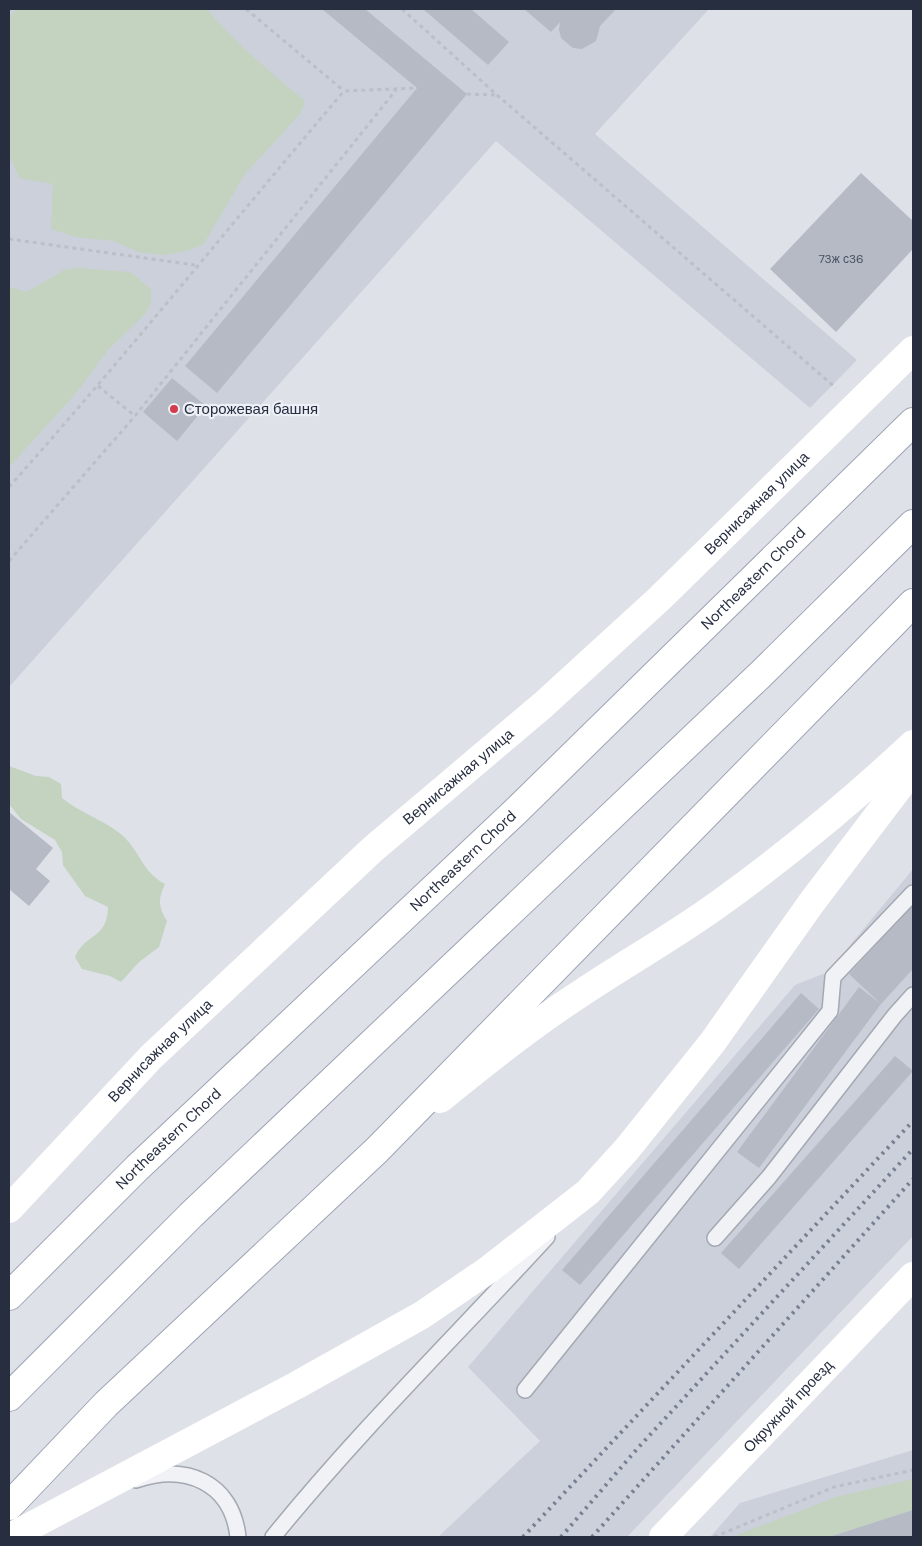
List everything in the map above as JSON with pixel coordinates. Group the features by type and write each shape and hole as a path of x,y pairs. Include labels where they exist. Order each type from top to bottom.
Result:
{"main road":[{"name":"Вернисажная улица","path":"9,1209 151,1057 372,850 543,705 659,599 913,350"},
{"name":"Northeastern Chord","path":"9,1296 138,1168 515,812 913,422"},
{"path":"9,1397 191,1215 760,675 913,524"},
{"path":"9,1506 106,1404 377,1150 913,603"},
{"path":"377,1150 490,1058 573,998 718,904 794,848 854,798 913,744"},
{"path":"10,1537 297,1385 422,1315 488,1270 588,1192 627,1149 712,1043 812,902 913,769"},
{"path":"9,1275 138,1168"},
{"name":"Окружной проезд","path":"662,1537 913,1276"}],"lane":[{"path":"525,1390 830,1011 833,977 913,893"},
{"path":"715,1238 769,1177 895,1015 913,995"},
{"path":"273,1537 309,1492 393,1399 588,1192"},
{"path":"87,1496 141,1478 173,1473 184,1474 205,1482 223,1497 234,1516 238,1537"}],"path":[{"path":"246,9 344,90 417,88"},
{"path":"402,9 498,95 840,392"},
{"path":"9,487 98,386 196,265 344,90"},
{"path":"9,561 135,416 396,90"},
{"path":"467,94 498,95"},
{"path":"9,239 196,265"},
{"path":"98,386 135,416"},
{"path":"714,1537 834,1486 913,1470"}],"shaded area":[{"path":"9,9 709,9 595,134 857,360 810,408 496,141 9,687"},
{"path":"913,869 913,1236 627,1537 438,1537 540,1441 468,1367 795,985 828,972"},
{"path":"913,1450 913,1537 710,1537 740,1503"}],"green space":[{"path":"17,9 207,9 242,46 305,101 301,113 245,174 203,245 190,250 165,255 139,252 114,241 76,237 51,229 53,184 19,178 9,154 9,17"},
{"path":"77,268 130,272 151,289 151,303 145,314 107,351 76,393 9,467 9,287 27,292 64,270"},
{"path":"9,766 36,776 49,777 61,784 62,798 122,835 151,874 165,884 160,903 167,921 159,947 139,962 121,982 110,976 82,969 75,957 85,943 100,931 104,925 108,907 85,896 63,865 62,852 55,840 21,819 9,804"},
{"path":"913,1479 913,1510 828,1537 737,1537 737,1535 836,1497"}],"building":[{"path":"322,9 365,9 467,94 217,393 185,366 417,88"},
{"path":"423,9 471,9 509,42 488,65"},
{"path":"524,9 616,9 600,26 596,41 582,49 573,48 561,38 560,22 551,32"},
{"path":"861,173 913,221 913,249 836,332 770,269"},
{"name":"Сторожевая башня","path":"172,378 206,406 177,441 143,412"},
{"path":"9,812 53,848 36,869 50,881 29,906 9,889"},
{"path":"913,905 913,969 881,1004 849,974"},
{"path":"859,987 881,1004 759,1168 737,1152"},
{"path":"801,993 819,1009 580,1285 562,1270"},
{"path":"895,1056 913,1071 739,1269 721,1253"},
{"path":"913,1510 913,1537 829,1537"}],"railway":[{"path":"523,1537 913,1121"},
{"path":"561,1537 637,1449 913,1149"},
{"path":"592,1537 913,1179"}],"place":[{"name":"Сторожевая башня","path":"174,409"}]}
